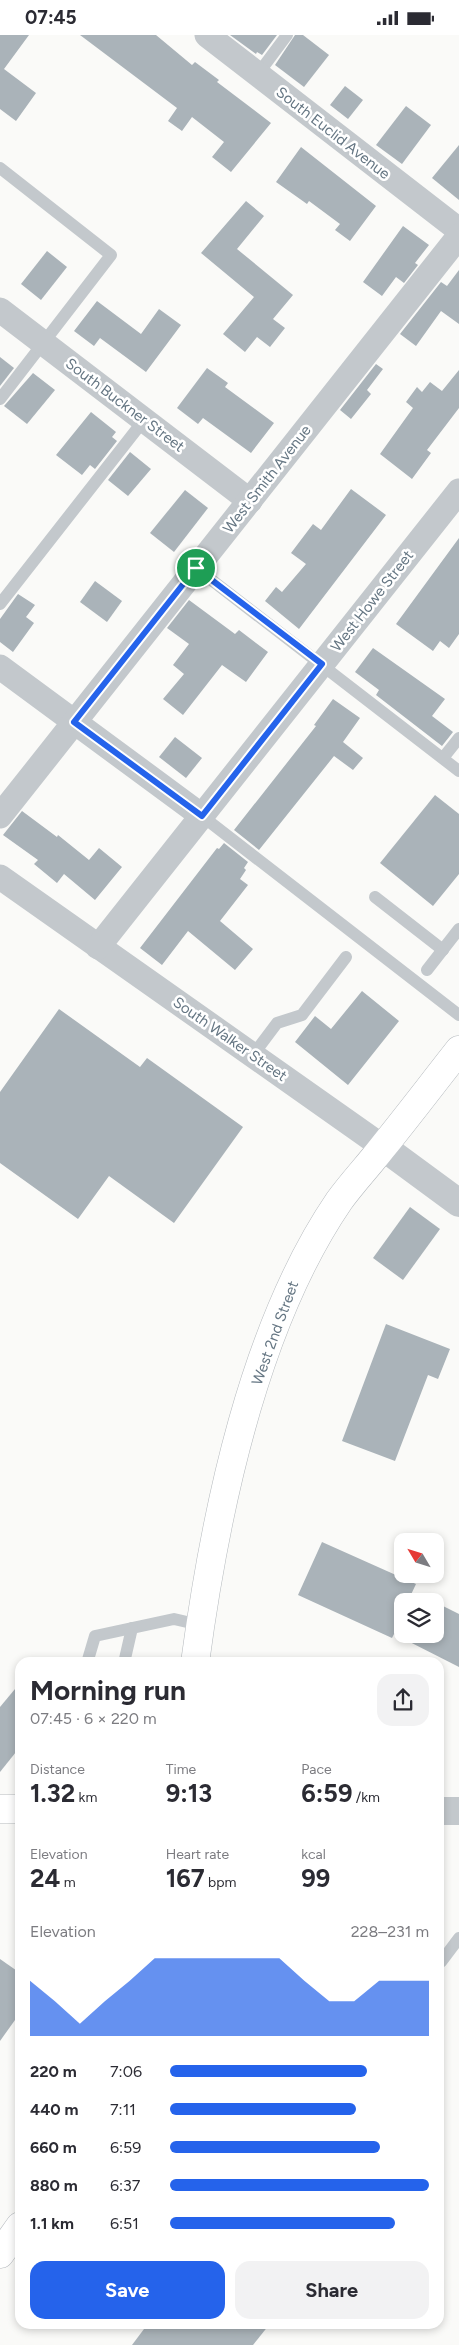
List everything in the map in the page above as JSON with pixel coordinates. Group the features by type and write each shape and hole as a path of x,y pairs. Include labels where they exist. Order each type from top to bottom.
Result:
{"main road":[{"name":"West 2nd Street","path":"196,1657 220,1517 241,1433 265,1353 296,1276 339,1201 459,1050"},
{"path":"0,1809 15,1809"},
{"path":"0,2254 15,2234"}],"street":[{"name":"South Euclid Avenue","path":"207,35 459,230"},
{"name":"West Smith Avenue","path":"0,816 459,236"},
{"name":"South Buckner Street","path":"0,310 250,501"},
{"name":"West Howe Street","path":"98,947 459,491"},
{"path":"0,667 202,816"},
{"name":"South Walker Street","path":"0,877 383,1147 459,1203"},
{"path":"444,1811 459,1811"}],"lane":[{"path":"258,74 287,35"},
{"path":"0,168 111,255 0,399"},
{"path":"0,604 144,420"},
{"path":"196,568 459,771"},
{"path":"443,758 459,738"},
{"path":"202,816 459,1015"},
{"path":"374,897 442,950"},
{"path":"427,970 459,929"},
{"path":"253,1055 277,1023 302,1015 346,957"},
{"path":"89,1657 95,1635 174,1619 200,1625"},
{"path":"125,1657 132,1628"},
{"path":"444,1958 459,1938"}],"building":[{"path":"0,35 29,35 4,69 36,93 16,121 0,109"},
{"path":"80,35 156,35 192,65 195,62 219,80 217,82 271,123 231,172 212,157 224,142 192,117 182,131 168,121 177,108"},
{"path":"230,35 277,35 262,55 257,52 256,54"},
{"path":"295,35 303,35 329,55 304,87 275,65"},
{"path":"345,86 363,100 348,119 330,105"},
{"path":"406,106 431,125 402,164 376,145"},
{"path":"459,145 459,200 432,178"},
{"path":"301,147 376,206 350,241 335,230 340,224 309,201 307,204 276,182"},
{"path":"246,201 264,216 237,249 293,295 273,319 285,328 270,347 257,337 245,352 223,334 254,297 201,253"},
{"path":"403,226 429,245 415,263 418,265 404,283 396,277 382,296 363,282"},
{"path":"47,251 67,267 41,300 21,284"},
{"path":"459,270 459,324 441,311 416,346 400,334 441,282 447,286"},
{"path":"97,301 141,334 159,309 181,325 146,372 100,338 94,346 74,331"},
{"path":"0,357 14,368 0,386"},
{"path":"376,364 383,369 367,390 371,394 351,419 340,410"},
{"path":"207,368 228,383 225,387 274,423 251,453 203,418 198,424 177,408"},
{"path":"459,370 459,408 427,450 431,453 412,479 380,454 413,408 406,402 417,387 422,392 430,382 442,391"},
{"path":"33,373 55,390 27,424 4,406"},
{"path":"91,412 116,432 112,437 117,441 95,469 90,465 82,475 56,455"},
{"path":"130,452 151,469 128,496 108,480"},
{"path":"351,489 386,515 299,629 265,601 276,587 282,592 306,564 291,553 313,524 321,530"},
{"path":"185,490 208,508 174,552 150,533"},
{"path":"459,538 459,634 449,648 440,641 433,651 396,624"},
{"path":"95,581 122,601 107,622 80,602"},
{"path":"18,594 35,605 26,617 34,623 13,652 0,642 0,619"},
{"path":"189,600 235,634 239,630 268,652 246,682 222,665 183,715 163,699 184,674 173,665 189,644 167,628"},
{"path":"373,648 445,699 432,716 453,732 442,746 376,695 379,690 355,672"},
{"path":"333,699 360,718 343,742 363,758 353,770 334,756 259,850 234,830 316,726 314,725"},
{"path":"175,737 202,758 186,778 159,757"},
{"path":"435,795 459,814 459,874 433,906 380,863"},
{"path":"22,811 57,837 58,835 89,860 99,848 122,867 95,900 64,874 57,883 34,864 38,860 3,835"},
{"path":"224,843 248,862 244,868 246,870 240,879 248,885 220,921 253,949 235,970 188,931 162,965 140,948 217,848 219,849"},
{"path":"362,991 399,1021 348,1085 295,1042 315,1016 331,1029"},
{"path":"59,1009 140,1067 147,1058 243,1127 174,1223 109,1176 78,1219 0,1163 0,1092"},
{"path":"410,1207 440,1229 403,1280 373,1258"},
{"path":"386,1324 450,1349 438,1379 428,1375 395,1461 342,1441"},
{"path":"322,1542 394,1574 394,1583 416,1584 412,1593 394,1593 394,1634 392,1638 298,1595"},
{"path":"444,1606 459,1614 459,1667 444,1659 444,1657 439,1657 412,1643 444,1643"},
{"path":"15,1689 15,1753 0,1772 0,1707"},
{"path":"0,1959 15,1970 15,2020 0,2041"},
{"path":"144,2329 266,2329 253,2345 132,2345"}],"route":[{"path":"196,568 322,664 202,816 74,722 196,568"}]}
